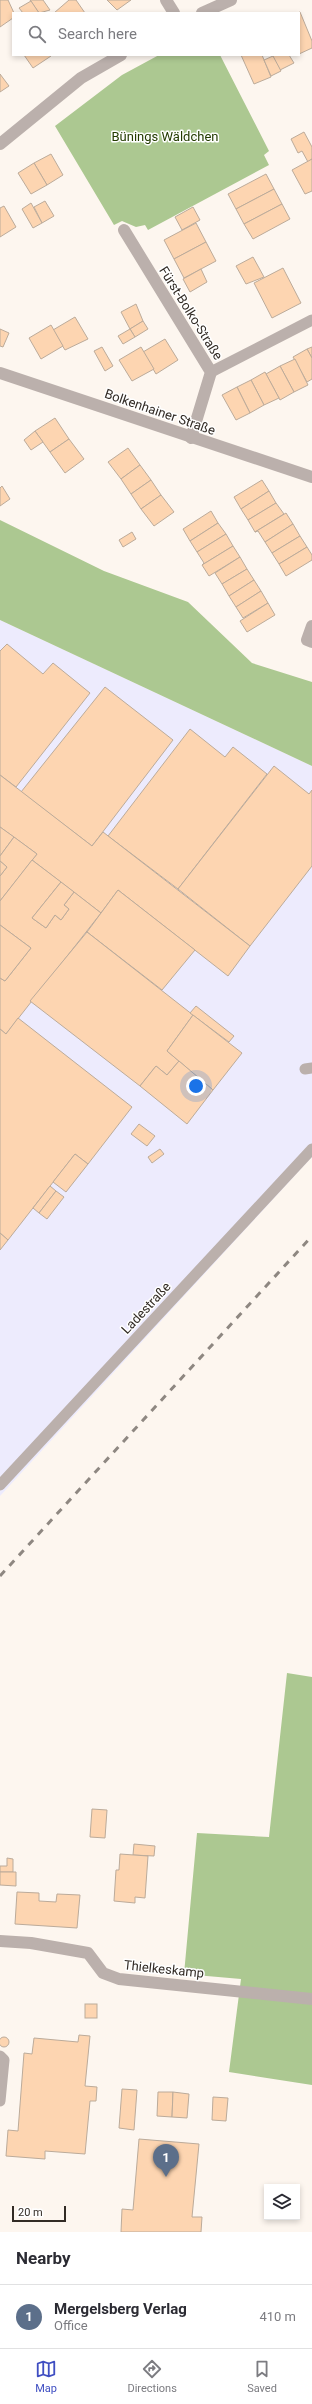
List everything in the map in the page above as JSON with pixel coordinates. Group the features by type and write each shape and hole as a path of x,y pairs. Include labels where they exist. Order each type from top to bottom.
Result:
{"street":[{"path":"166,0 173,12"},
{"path":"204,12 231,0"},
{"path":"0,144 81,78 119,56"},
{"name":"Fürst-Bolko-Straße","path":"124,230 211,372 191,438"},
{"name":"Bolkenhainer Straße","path":"0,373 191,438 312,476"},
{"path":"312,626 307,640 312,642"},
{"name":"Thielkeskamp","path":"0,1941 31,1942 88,1953 102,1973 119,1979 312,1999"}],"lane":[{"path":"211,372 312,320"},
{"name":"Ladestraße","path":"0,1485 312,1149"},
{"path":"0,2056 4,2060 0,2100"}],"shaded area":[{"path":"0,620 312,766 312,1157 0,1496"}],"green space":[{"name":"Bünings Wäldchen","path":"157,56 221,56 269,151 264,155 269,165 148,230 145,225 136,227 122,221 114,225 55,126 122,75"},
{"path":"0,520 104,571 188,602 252,663 312,682 312,766 0,620"},
{"path":"287,1673 312,1677 312,2085 229,2072 241,1979 184,1974 197,1833 269,1837"}],"building":[{"path":"0,0 8,0 14,12 12,12 12,19 0,27"},
{"path":"30,0 43,0 50,10 38,12"},
{"path":"69,0 76,0 84,12 55,12"},
{"path":"107,0 131,0 117,10"},
{"path":"31,1 38,12 22,12 19,8"},
{"path":"300,12 312,41 312,48 300,54"},
{"path":"25,56 51,56 33,68"},
{"path":"241,56 262,56 271,77 254,84"},
{"path":"273,56 290,56 294,63 280,70"},
{"path":"273,56 281,71 271,76 264,60"},
{"path":"0,74 9,86 0,92"},
{"path":"304,132 312,147 312,159 308,162 302,151 298,153 291,139"},
{"path":"51,154 63,175 47,185 34,163"},
{"path":"312,159 312,191 305,194 292,170"},
{"path":"34,163 47,185 31,194 18,173"},
{"path":"266,174 274,189 236,209 228,194"},
{"path":"274,189 282,204 244,224 236,209"},
{"path":"45,201 54,216 42,223 34,207"},
{"path":"31,203 42,223 33,228 22,209"},
{"path":"282,204 290,219 253,239 244,224"},
{"path":"4,206 16,227 0,237 0,208"},
{"path":"193,207 200,220 182,230 175,217"},
{"path":"196,223 206,242 174,259 164,240"},
{"path":"206,242 216,261 184,278 174,259"},
{"path":"253,257 264,277 246,284 236,266"},
{"path":"283,268 301,303 272,318 254,283"},
{"path":"201,269 207,282 190,292 183,279"},
{"path":"136,304 143,321 130,329 121,312"},
{"path":"75,317 88,339 65,350 53,330"},
{"path":"143,321 148,329 135,337 130,329"},
{"path":"51,325 63,346 41,359 29,338"},
{"path":"0,329 9,333 3,347 0,346"},
{"path":"130,329 135,337 123,344 118,336"},
{"path":"165,339 178,360 156,374 143,352"},
{"path":"102,347 113,366 105,371 94,351"},
{"path":"141,347 154,369 132,381 119,360"},
{"path":"312,347 312,358 307,349"},
{"path":"307,349 312,358 312,379 307,382 293,357"},
{"path":"295,359 308,385 294,392 280,366"},
{"path":"280,366 294,392 280,400 266,374"},
{"path":"265,372 279,398 264,405 251,380"},
{"path":"251,380 264,405 250,413 237,387"},
{"path":"237,387 250,413 236,420 222,395"},
{"path":"55,418 69,439 50,452 35,431"},
{"path":"35,431 43,442 31,450 24,440"},
{"path":"69,439 84,459 65,473 50,452"},
{"path":"128,448 140,465 121,479 108,462"},
{"path":"140,465 151,480 131,494 121,479"},
{"path":"151,480 161,495 141,509 131,494"},
{"path":"262,480 269,491 241,509 234,497"},
{"path":"2,486 10,499 0,506 0,488"},
{"path":"269,491 276,503 248,520 241,509"},
{"path":"161,495 174,512 154,526 141,509"},
{"path":"276,503 284,514 255,532 248,520"},
{"path":"211,511 218,523 190,541 183,529"},
{"path":"286,513 293,524 265,542 258,531 255,532"},
{"path":"218,523 226,534 197,552 190,541"},
{"path":"293,524 300,536 272,553 265,542"},
{"path":"132,532 136,539 123,547 119,540"},
{"path":"226,534 233,546 202,565 204,563 197,552"},
{"path":"300,536 307,547 279,564 272,553"},
{"path":"233,546 240,557 209,576 202,565"},
{"path":"307,547 312,555 312,560 286,576 279,564"},
{"path":"240,557 247,569 222,584 215,573"},
{"path":"247,569 254,580 229,596 222,584"},
{"path":"254,580 261,591 236,607 229,596"},
{"path":"261,591 268,603 243,618 236,607"},
{"path":"268,603 275,615 247,632 240,621"},
{"path":"7,644 43,674 53,663 90,693 16,787 0,775 0,651"},
{"path":"105,687 173,740 92,846 21,792"},
{"path":"190,729 225,757 233,747 267,774 178,889 108,836"},
{"path":"274,766 309,794 312,790 312,866 250,946 178,889"},
{"path":"0,775 92,846 103,832 250,946 228,976 118,890 101,913 32,860 37,854 0,827"},
{"path":"0,827 14,837 0,856"},
{"path":"14,837 37,854 0,901 0,876 7,867 0,861 0,856"},
{"path":"32,860 61,882 32,918 46,928 55,915 61,920 69,909 64,905 74,892 101,913 6,1034 0,1029 0,978 5,981 31,948 0,925 0,901"},
{"path":"0,861 7,867 0,876"},
{"path":"61,882 74,892 64,905 69,909 61,920 55,915 46,928 32,918"},
{"path":"118,890 195,950 162,990 87,932"},
{"path":"0,925 31,948 5,981 0,978"},
{"path":"87,932 193,1015 167,1051 179,1061 167,1075 156,1066 140,1086 30,1001"},
{"path":"196,1006 234,1036 229,1042 190,1013"},
{"path":"193,1015 242,1053 213,1090 167,1051"},
{"path":"18,1018 132,1107 88,1164 75,1154 8,1240 0,1233 0,1029 6,1034"},
{"path":"179,1061 213,1090 187,1124 140,1086 156,1066 167,1075"},
{"path":"139,1124 155,1136 147,1146 131,1134"},
{"path":"160,1149 164,1154 152,1163 148,1157"},
{"path":"75,1154 88,1164 66,1192 53,1182"},
{"path":"50,1186 56,1191 39,1213 33,1208"},
{"path":"56,1191 64,1197 47,1219 39,1213"},
{"path":"0,1233 8,1240 0,1250"},
{"path":"92,1809 107,1810 105,1838 90,1837"},
{"path":"134,1844 155,1846 154,1856 133,1855"},
{"path":"120,1854 148,1856 145,1898 135,1897 135,1903 114,1901 116,1870 119,1870"},
{"path":"7,1858 13,1859 13,1872 0,1872 0,1866 7,1866"},
{"path":"0,1872 16,1872 16,1886 0,1885"},
{"path":"17,1892 39,1893 39,1901 56,1902 57,1894 80,1895 77,1928 15,1924"},
{"path":"85,2004 97,2004 97,2018 85,2018"},
{"path":"79,2035 90,2036 85,2086 97,2087 96,2101 90,2101 85,2154 45,2151 45,2159 6,2156 8,2130 18,2131 24,2053 32,2054 34,2038 78,2042"},
{"path":"2,2037 6,2037 8,2038 8,2046 2,2047 -1,2044 -1,2040"},
{"path":"122,2089 137,2090 134,2130 119,2128"},
{"path":"158,2092 173,2092 172,2117 157,2116"},
{"path":"173,2092 189,2094 187,2118 172,2117"},
{"path":"213,2097 228,2098 226,2121 212,2120"},
{"path":"139,2139 199,2144 192,2217 202,2217 201,2232 121,2232 122,2209 133,2210"}],"railway":[{"path":"0,1576 312,1236"}],"place":[{"name":"Mergelsberg Verlag","path":"166,2177"}]}
